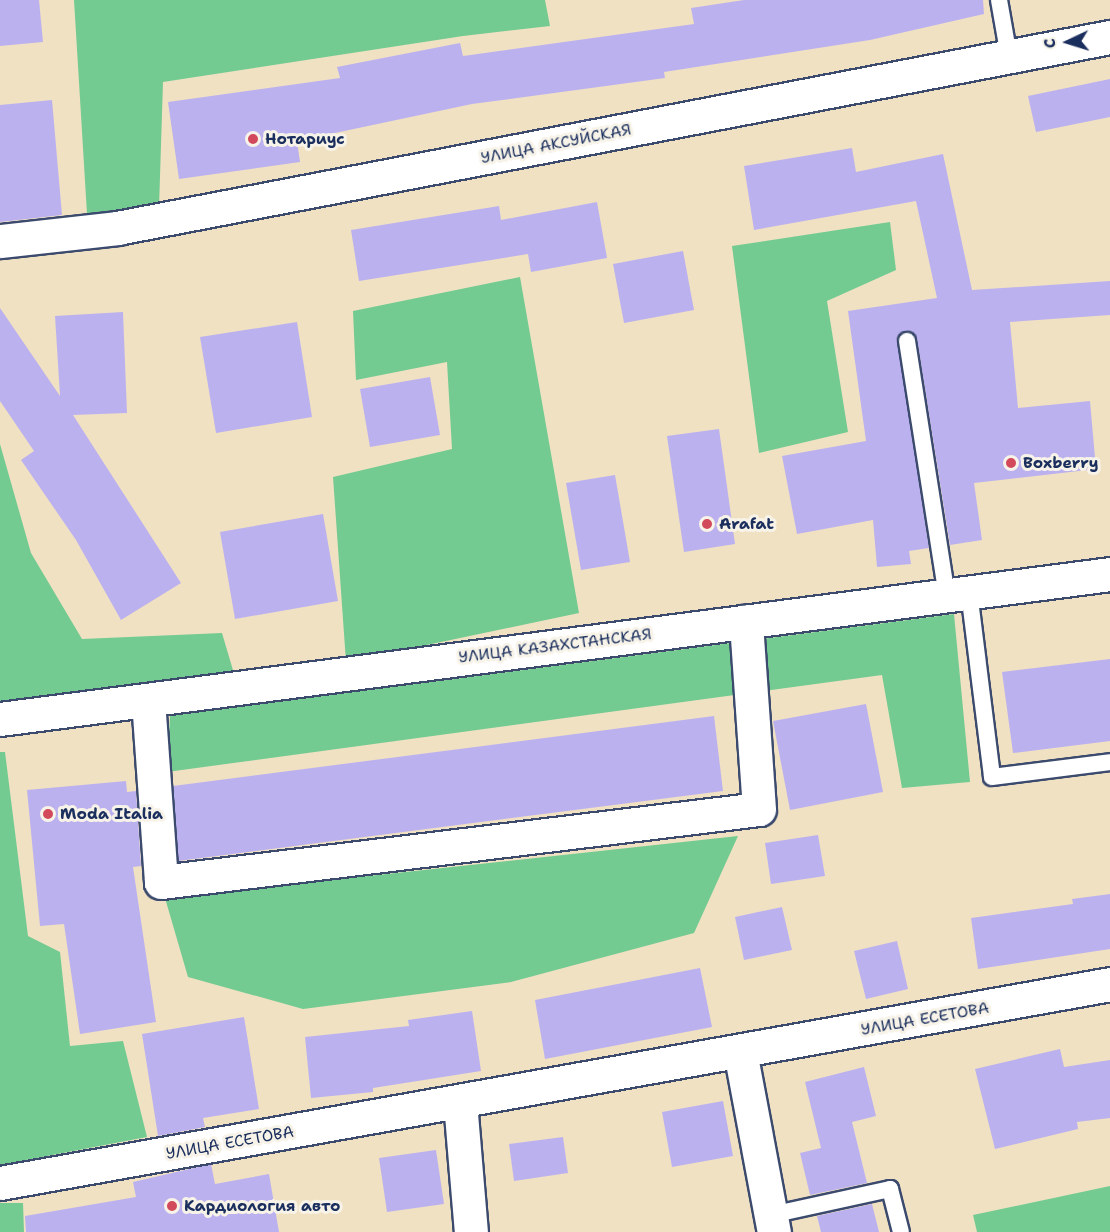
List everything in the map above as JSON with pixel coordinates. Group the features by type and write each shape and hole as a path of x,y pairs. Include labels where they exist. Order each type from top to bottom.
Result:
{"street":[{"name":"УЛИЦА АКСУЙСКАЯ","path":"0,241 117,228 1110,37"},
{"name":"УЛИЦА КАЗАХСТАНСКАЯ","path":"0,719 1110,574"},
{"path":"148,700 161,882 759,809 746,621"},
{"name":"УЛИЦА ЕСЕТОВА","path":"0,1183 1110,984"},
{"path":"740,1051 772,1223"},
{"path":"459,1102 471,1232"}],"lane":[{"path":"999,0 1009,57"},
{"path":"907,341 992,777 1110,762"},
{"path":"772,1223 890,1189 901,1232"}],"green space":[{"path":"74,0 545,0 550,26 463,36 163,82 159,208 87,214"},
{"path":"890,222 896,270 827,301 848,432 759,453 732,246"},
{"path":"520,277 579,613 346,662 333,477 452,449 447,362 356,380 353,311"},
{"path":"0,444 31,553 82,639 222,633 235,677 0,707"},
{"path":"954,614 970,782 902,788 882,675 167,772 170,716"},
{"path":"0,752 5,752 28,936 60,952 70,1046 123,1041 147,1137 0,1165"},
{"path":"738,836 694,933 511,982 303,1009 188,977 165,898"},
{"path":"1110,1186 1110,1232 977,1232 973,1215"},
{"path":"0,1203 23,1203 24,1232 0,1232"}],"building":[{"path":"0,0 39,0 43,42 0,46"},
{"path":"744,0 983,0 984,14 870,40 664,72 665,78 472,104 297,141 300,162 179,179 168,102 340,78 337,67 460,43 463,56 694,24 691,8"},
{"path":"1110,79 1110,117 1036,132 1028,96"},
{"path":"52,100 62,215 0,222 0,105"},
{"path":"852,148 856,172 943,154 972,290 1110,281 1110,315 1010,322 1018,408 1090,401 1096,469 974,483 982,540 950,545 917,339 910,331 897,337 929,548 909,551 911,564 877,567 873,520 797,534 782,456 866,441 848,311 937,298 916,201 754,230 744,166"},
{"path":"597,202 607,258 531,272 528,254 359,281 351,230 499,206 501,220"},
{"path":"683,251 694,310 624,323 613,264"},
{"path":"0,308 60,396 55,316 123,312 127,413 73,415 181,583 121,620 76,540 21,460 34,451 0,401"},
{"path":"297,322 312,417 216,433 200,337"},
{"path":"430,377 440,435 370,447 360,389"},
{"path":"719,429 735,544 684,552 667,436"},
{"path":"615,475 630,562 581,570 566,483"},
{"path":"323,514 338,601 235,619 220,532"},
{"path":"1110,659 1110,741 1013,753 1002,672"},
{"path":"866,704 883,792 790,810 773,721"},
{"path":"714,716 723,791 178,861 173,786"},
{"path":"126,781 127,792 136,791 141,866 133,867 156,1022 80,1034 64,924 40,926 27,790"},
{"path":"818,835 825,876 771,884 765,843"},
{"path":"1110,894 1110,949 978,969 971,918 1073,904 1072,899"},
{"path":"782,907 792,950 744,960 735,917"},
{"path":"897,941 908,989 866,999 854,951"},
{"path":"700,968 712,1027 545,1059 535,1000"},
{"path":"472,1011 481,1071 373,1088 373,1092 311,1098 305,1037 409,1026 408,1020"},
{"path":"244,1017 259,1109 203,1118 205,1127 158,1136 142,1034"},
{"path":"1060,1049 1064,1067 1110,1060 1110,1118 1077,1122 1078,1129 995,1149 975,1069"},
{"path":"864,1067 876,1116 852,1122 867,1183 810,1195 800,1153 821,1148 805,1082"},
{"path":"723,1101 733,1156 672,1167 662,1112"},
{"path":"563,1137 568,1173 514,1181 509,1144"},
{"path":"436,1150 444,1204 387,1212 379,1158"},
{"path":"211,1164 215,1184 269,1174 279,1232 26,1232 25,1216 136,1197 133,1182"},
{"path":"872,1204 879,1232 821,1232 817,1216"}],"place":[{"name":"Нотариус","path":"253,139"},
{"name":"Boxberry","path":"1011,463"},
{"name":"Arafat","path":"707,524"},
{"name":"Moda Italia","path":"48,814"},
{"name":"Кардиология авто","path":"172,1206"}]}
